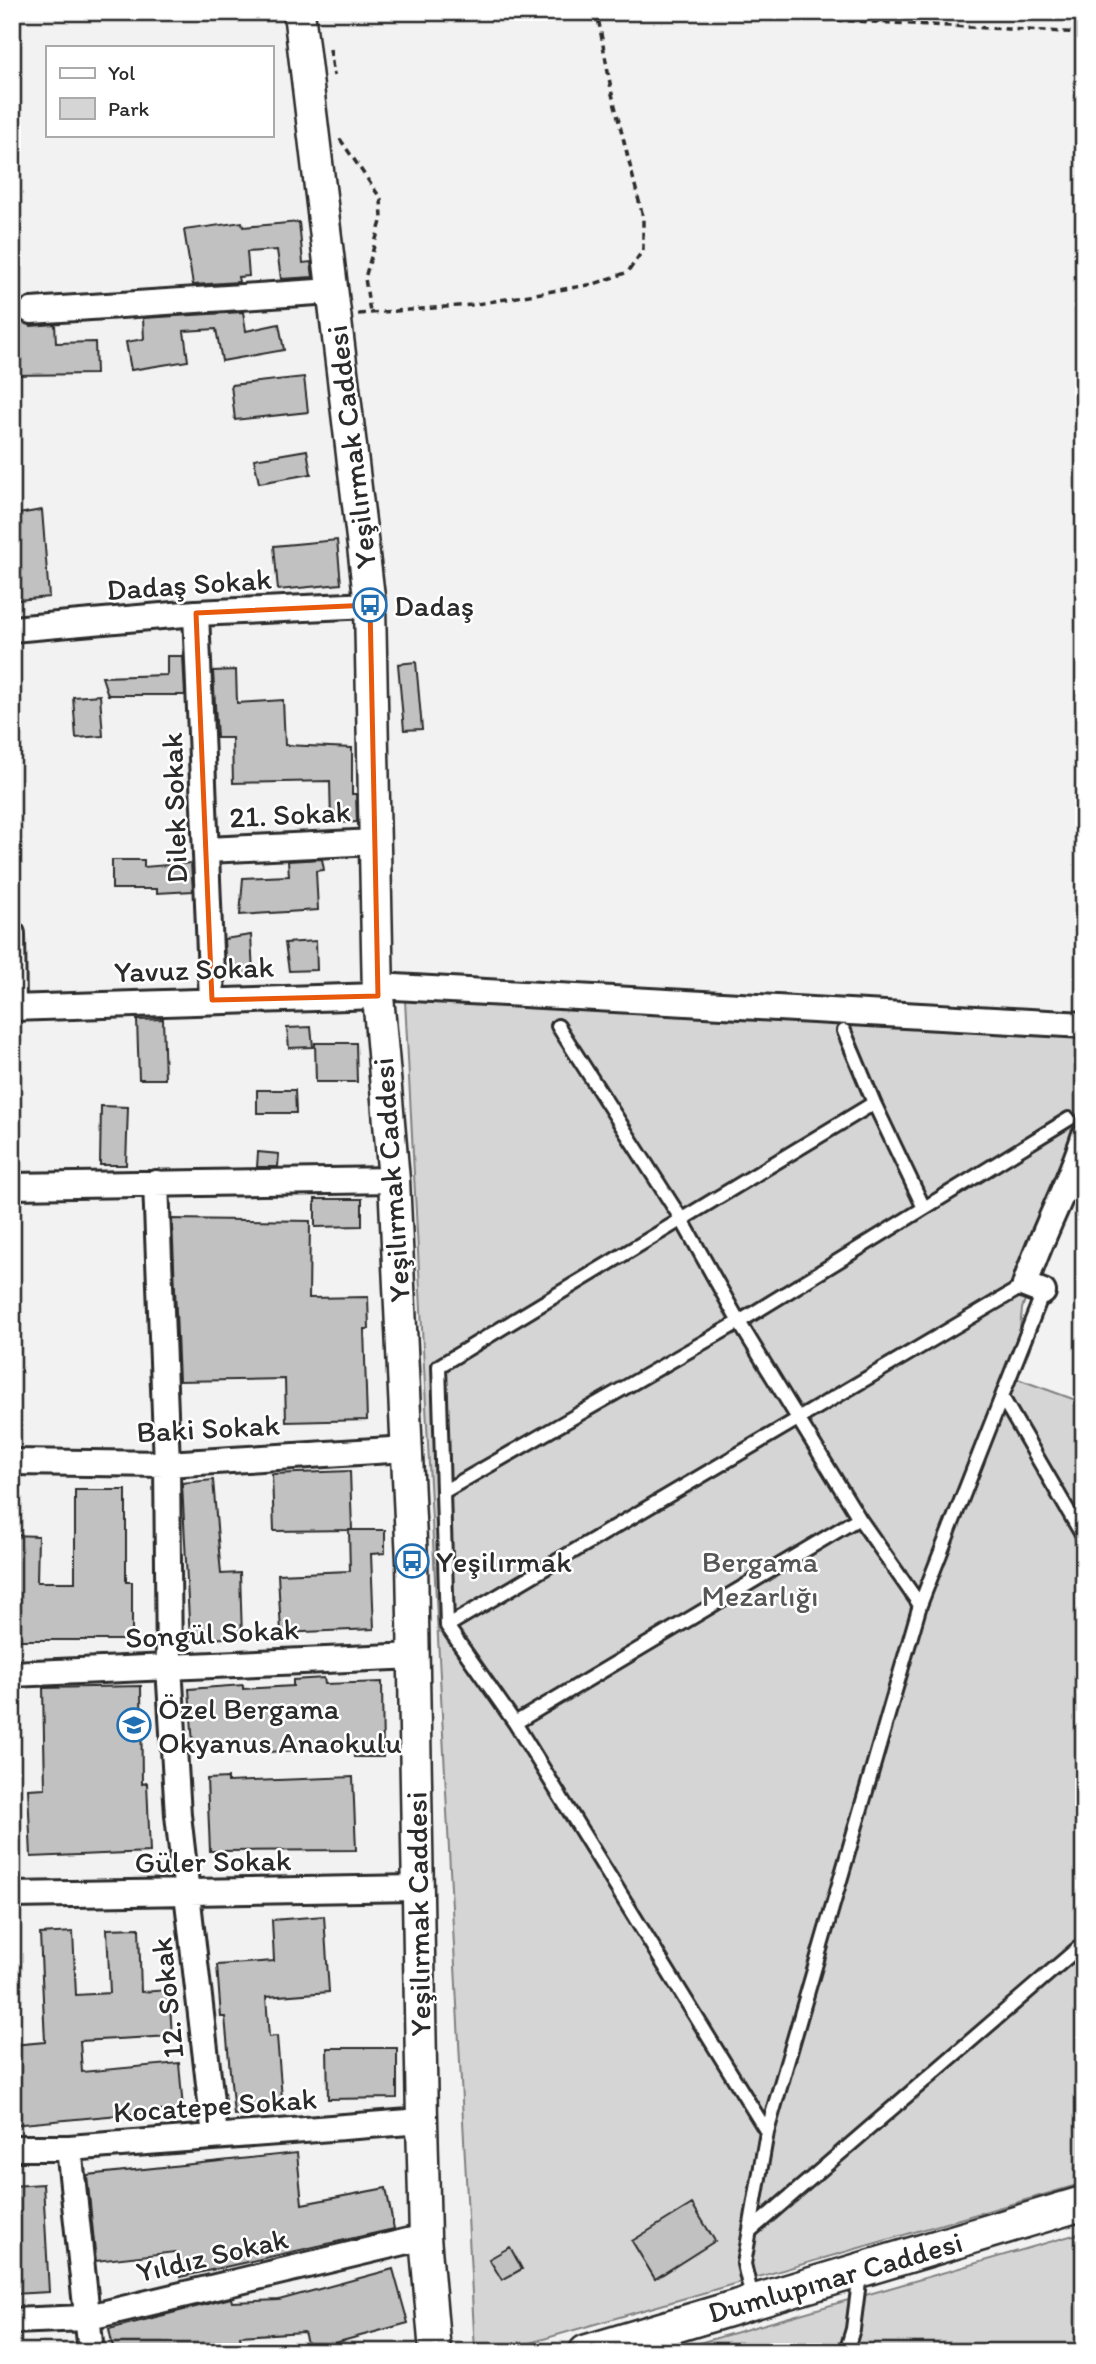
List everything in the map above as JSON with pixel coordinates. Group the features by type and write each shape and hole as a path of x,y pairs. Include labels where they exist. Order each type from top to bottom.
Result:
{"main road":[{"name":"Dumlupınar Caddesi","path":"586,2352 1084,2203"}],"street":[{"name":"Yeşilırmak Caddesi","path":"299,12 370,605 378,991 394,1180 416,1656 416,1888 425,2236 435,2352"},
{"path":"32,311 333,304"},
{"name":"Dadaş Sokak","path":"12,629 196,613 370,605"},
{"name":"Dilek Sokak","path":"196,613 208,850 212,1000"},
{"name":"21. Sokak","path":"208,850 375,842"},
{"path":"12,934 13,1008"},
{"name":"Yavuz Sokak","path":"13,1008 378,991 1084,1025"},
{"path":"1034,1288 1038,1243 1075,1165 1076,1128"},
{"path":"12,1186 394,1180"},
{"name":"12. Sokak","path":"156,1183 167,1464 169,1666 182,1869 215,2136"},
{"name":"Baki Sokak","path":"12,1462 167,1464 407,1449"},
{"name":"Songül Sokak","path":"12,1674 416,1656"},
{"name":"Güler Sokak","path":"12,1895 416,1888"},
{"name":"Kocatepe Sokak","path":"12,2148 69,2148 422,2121"},
{"path":"69,2148 85,2318 91,2352"},
{"name":"Yıldız Sokak","path":"12,2321 85,2318 425,2236"}],"lane":[{"path":"558,1026 682,1220 739,1322 859,1517 920,1605"},
{"path":"844,1031 874,1103 924,1208"},
{"path":"767,2132 515,1723 447,1626 439,1366 874,1103"},
{"path":"443,1492 739,1322 924,1208 1076,1128"},
{"path":"753,2302 744,2264 767,2132 920,1605 1002,1397 1034,1288"},
{"path":"447,1626 798,1417 1034,1288"},
{"path":"1002,1397 1084,1538"},
{"path":"515,1723 859,1517"},
{"path":"750,2231 1084,1943"},
{"path":"846,2352 853,2329 861,2270"}],"path":[{"path":"333,304 369,313 471,305 594,284 628,272 643,250 643,217 612,94 597,12"},
{"path":"680,12 1084,33"},
{"path":"329,37 335,88"},
{"path":"339,127 340,140 351,159 381,198 382,218 365,278 369,313"}],"highlighted area":[{"path":"370,605 378,996 212,1000 196,613"}],"green space":[{"name":"Bergama Mezarlığı","path":"405,1000 1084,1034 1084,1110 1022,1309 1015,1378 1084,1403 1084,2183 498,2352 475,2352"},
{"path":"1084,2232 1084,2352 668,2352"}],"building":[{"path":"242,222 243,227 299,222 303,263 311,262 313,277 281,279 277,250 247,252 249,276 238,277 239,282 193,285 184,230"},
{"path":"243,312 246,331 279,324 284,350 222,361 216,329 184,331 188,361 131,370 126,342 144,339 143,318"},
{"path":"12,317 31,326 55,324 56,343 95,342 96,374 12,375"},
{"path":"304,377 308,412 235,420 231,385"},
{"path":"307,450 311,474 259,483 254,459"},
{"path":"42,510 49,597 18,600 12,515"},
{"path":"337,540 341,584 278,590 274,546"},
{"path":"167,656 183,656 185,695 108,695 102,677 167,675"},
{"path":"416,662 422,729 404,730 398,664"},
{"path":"236,670 237,703 283,700 285,745 352,748 352,794 356,794 357,822 331,823 330,781 233,783 232,738 217,738 213,671"},
{"path":"100,695 103,736 76,738 73,697"},
{"path":"322,859 324,870 316,871 318,910 240,915 243,878 289,876 288,861"},
{"path":"112,860 144,860 144,867 191,863 193,891 157,893 157,889 112,889"},
{"path":"251,935 253,973 226,975 224,939"},
{"path":"316,941 317,970 289,971 285,943"},
{"path":"163,1019 165,1079 139,1079 137,1020"},
{"path":"311,1027 313,1047 289,1048 287,1028"},
{"path":"315,1043 356,1043 357,1082 316,1082"},
{"path":"257,1090 295,1090 296,1113 257,1113"},
{"path":"101,1106 128,1107 126,1165 100,1165"},
{"path":"258,1152 279,1154 278,1167 257,1167"},
{"path":"315,1199 362,1199 362,1226 315,1227"},
{"path":"172,1219 310,1221 309,1298 368,1297 369,1329 364,1329 367,1420 286,1422 285,1379 179,1381"},
{"path":"350,1471 352,1530 274,1531 272,1474"},
{"path":"213,1480 221,1574 240,1573 242,1637 190,1640 182,1483"},
{"path":"75,1490 126,1490 126,1582 132,1582 132,1640 12,1640 12,1535 38,1536 37,1582 75,1582"},
{"path":"349,1530 385,1530 385,1553 371,1554 374,1629 281,1633 278,1574 350,1571"},
{"path":"324,1678 325,1684 382,1682 383,1757 354,1757 354,1746 255,1753 254,1741 193,1745 189,1689 243,1685 243,1689 293,1686 293,1680"},
{"path":"141,1686 142,1784 147,1783 150,1852 31,1857 28,1789 45,1788 43,1688"},
{"path":"353,1777 356,1850 210,1851 207,1779 228,1778 228,1782"},
{"path":"324,1916 329,1992 266,1997 269,2037 277,2036 283,2111 234,2115 217,1965 274,1961 272,1920"},
{"path":"139,1928 141,1992 169,1990 172,2036 80,2041 82,2072 179,2063 183,2109 12,2125 12,2045 45,2042 40,1934 73,1932 76,1995 110,1993 107,1929"},
{"path":"327,2048 397,2048 397,2098 328,2099"},
{"path":"297,2153 302,2204 386,2188 394,2229 180,2277 175,2252 96,2261 87,2175"},
{"path":"43,2184 49,2292 12,2294 12,2186"},
{"path":"692,2204 715,2241 655,2279 632,2241"},
{"path":"510,2247 522,2269 502,2280 489,2259"},
{"path":"393,2269 408,2323 309,2350 304,2332 240,2336 241,2342 195,2352 114,2352 109,2329 231,2298 232,2302 279,2300"}],"place":[{"name":"Dadaş","path":"370,605"},
{"name":"Yeşilırmak","path":"412,1561"},
{"name":"Özel Bergama Okyanus Anaokulu","path":"134,1725"}]}
